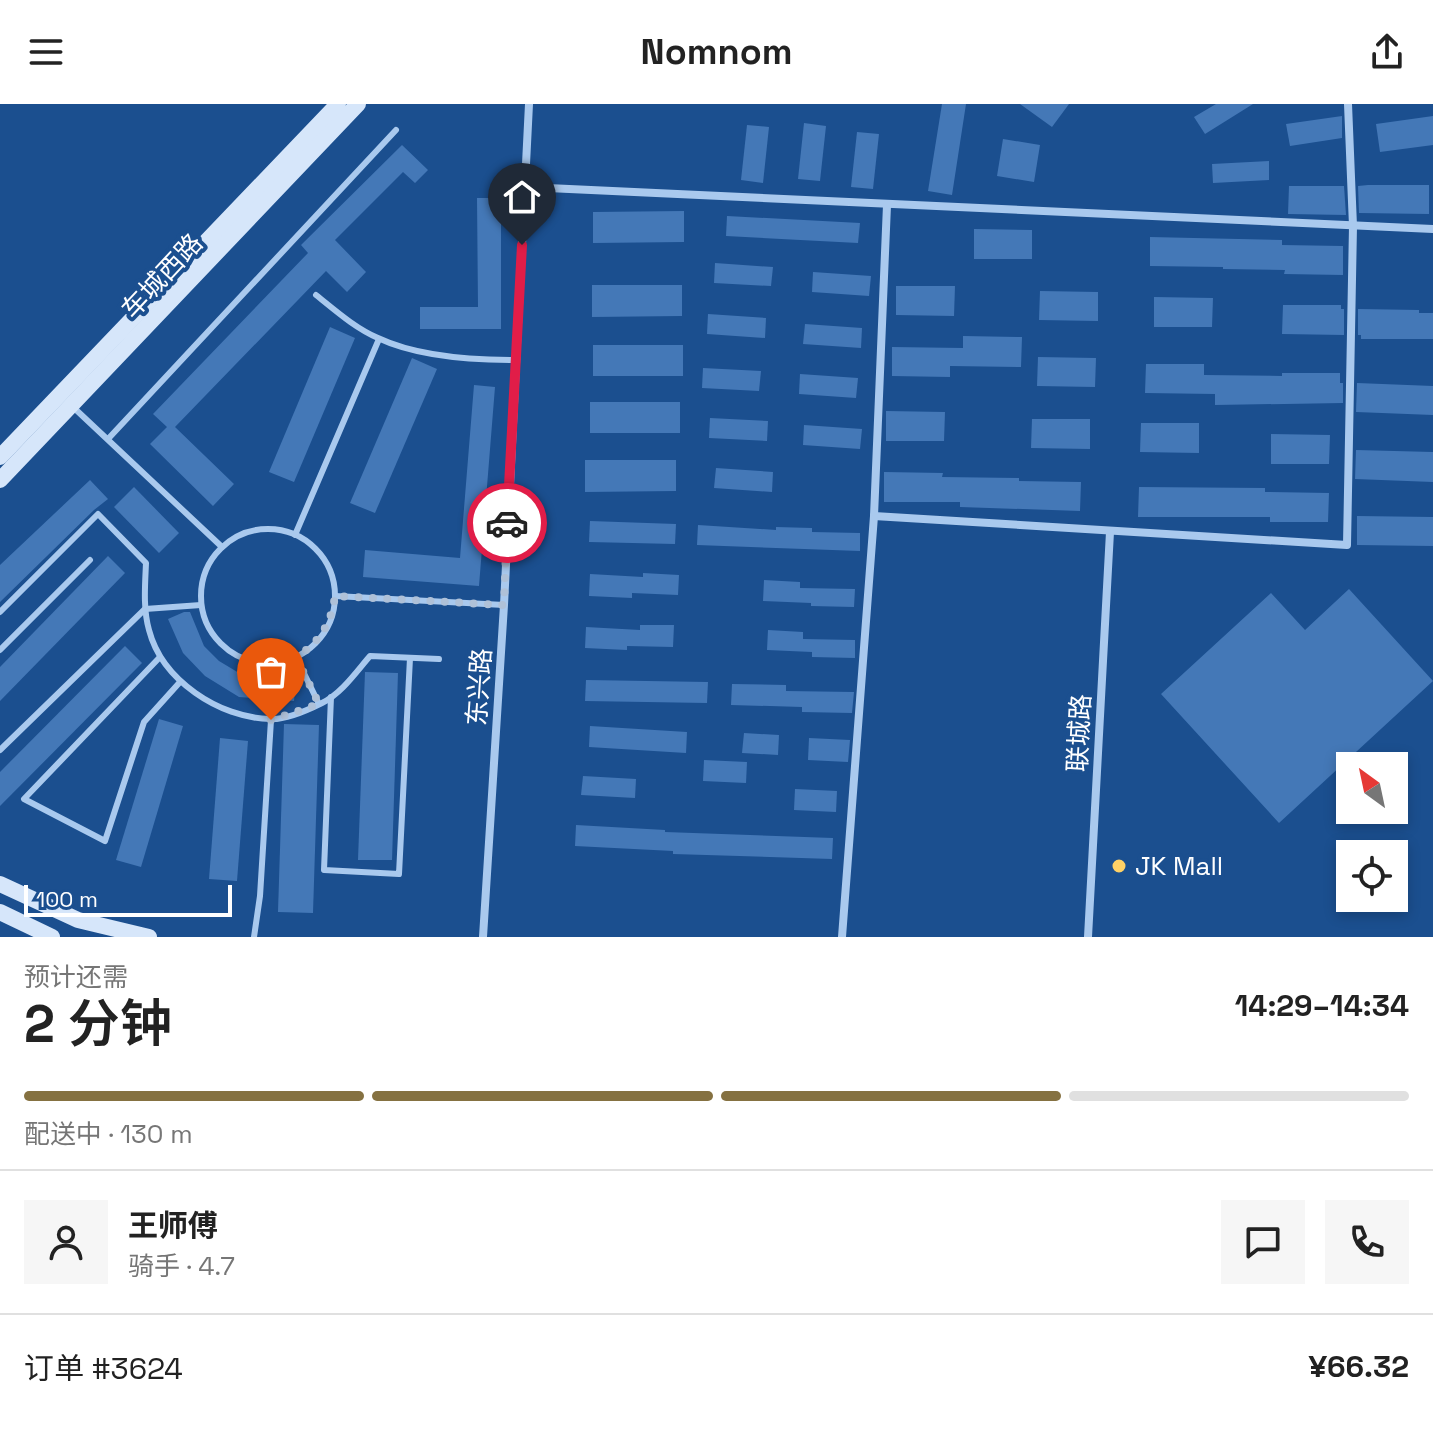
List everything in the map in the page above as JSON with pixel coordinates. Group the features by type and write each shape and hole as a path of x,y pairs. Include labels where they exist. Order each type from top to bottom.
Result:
{"main road":[{"name":"车城西路","path":"0,480 66,401 338,104"},
{"name":"车城西路","path":"0,457 66,401 358,104"},
{"path":"0,884 97,931 149,937"},
{"path":"0,912 52,937"}],"street":[{"name":"东兴路","path":"483,937 504,605 529,104"},
{"path":"874,516 1347,545 1353,226 1348,104"},
{"path":"526,187 1433,229"},
{"path":"842,937 874,516 887,205"},
{"name":"联城路","path":"1088,937 1110,532"}],"lane":[{"path":"108,439 396,130"},
{"path":"316,295 379,339 448,357 514,360"},
{"path":"295,535 379,339"},
{"path":"66,401 222,547"},
{"path":"0,612 98,514 146,563 145,609 149,631 160,657 180,682 197,695 226,709 271,720 331,697 370,656 439,659"},
{"path":"280,530 308,543 328,566 335,596 328,625 320,638 296,657 279,662 261,663 228,651 210,630 201,605 201,584 209,564 222,547 249,532 280,530"},
{"path":"0,650 90,560"},
{"path":"335,596 504,605"},
{"path":"0,750 145,609 201,605"},
{"path":"160,657 24,799 105,841 144,722 180,682"},
{"path":"296,657 319,704"},
{"path":"331,697 324,870 399,874 410,658"},
{"path":"254,937 260,896 271,720"}],"building":[{"path":"942,104 966,104 952,195 928,191"},
{"path":"1020,104 1069,104 1052,127"},
{"path":"1216,104 1253,104 1205,134 1194,117"},
{"path":"1342,116 1342,138 1290,146 1286,124"},
{"path":"1433,116 1433,145 1380,152 1376,124"},
{"path":"804,123 826,126 820,181 798,179"},
{"path":"747,125 769,127 763,183 741,180"},
{"path":"857,132 879,134 873,189 851,187"},
{"path":"1003,139 1040,145 1034,182 997,176"},
{"path":"402,145 428,170 415,183 403,172 335,240 366,272 347,292 326,271 175,427 234,484 213,506 150,444 167,427 153,414 308,253 301,245"},
{"path":"1269,161 1269,180 1213,183 1212,164"},
{"path":"1429,185 1429,214 1359,213 1358,186"},
{"path":"1289,186 1344,186 1346,215 1288,214"},
{"path":"477,198 501,198 501,329 420,329 420,307 478,307"},
{"path":"684,211 684,242 593,243 593,212"},
{"path":"727,216 860,223 858,243 726,236"},
{"path":"974,229 1032,230 1032,259 974,259"},
{"path":"1150,237 1282,240 1282,245 1343,246 1343,275 1284,274 1285,270 1223,267 1150,266"},
{"path":"715,263 773,267 771,286 714,283"},
{"path":"813,272 871,276 869,296 812,292"},
{"path":"592,285 682,285 682,316 592,317"},
{"path":"896,286 955,286 954,316 896,315"},
{"path":"1040,291 1098,292 1098,321 1039,320"},
{"path":"1154,297 1213,298 1212,327 1154,327"},
{"path":"1283,305 1341,305 1344,309 1344,335 1282,334"},
{"path":"1358,309 1433,313 1433,339 1361,339 1358,335"},
{"path":"708,314 766,318 765,338 707,334"},
{"path":"805,324 862,328 861,348 803,344"},
{"path":"330,327 355,338 294,482 269,472"},
{"path":"963,336 1022,337 1021,367 950,366 950,377 892,376 892,347 963,348"},
{"path":"593,345 683,345 683,376 593,376"},
{"path":"1038,357 1096,358 1095,387 1037,386"},
{"path":"412,358 437,369 375,513 350,503"},
{"path":"1146,364 1204,364 1204,375 1340,373 1343,403 1215,405 1215,394 1145,393"},
{"path":"703,368 761,371 759,391 702,388"},
{"path":"800,374 858,378 856,398 799,394"},
{"path":"1357,383 1433,386 1433,415 1356,412"},
{"path":"474,385 495,387 479,586 363,577 365,550 460,558"},
{"path":"590,402 680,402 680,433 590,433"},
{"path":"886,411 945,412 944,441 886,441"},
{"path":"710,418 768,421 767,441 709,438"},
{"path":"1032,419 1090,419 1090,449 1031,448"},
{"path":"1141,423 1199,423 1199,453 1140,452"},
{"path":"804,425 862,429 860,449 803,445"},
{"path":"1271,434 1330,435 1329,464 1271,464"},
{"path":"1356,450 1433,452 1433,482 1355,479"},
{"path":"585,460 676,460 676,491 585,492"},
{"path":"716,468 773,472 772,492 714,488"},
{"path":"884,472 1081,482 1080,511 960,507 960,502 884,502"},
{"path":"90,480 108,499 0,602 0,565"},
{"path":"134,487 179,533 159,553 114,507"},
{"path":"1139,487 1265,488 1265,492 1329,493 1328,522 1270,522 1270,517 1138,517"},
{"path":"1357,516 1433,517 1433,546 1357,545"},
{"path":"590,521 676,524 675,544 589,542"},
{"path":"698,525 776,530 776,527 812,528 812,532 860,533 860,551 697,545"},
{"path":"108,556 125,573 0,701 0,667"},
{"path":"643,573 679,575 678,595 632,593 632,598 589,596 590,574 643,577"},
{"path":"764,580 800,582 800,588 855,589 854,607 763,601"},
{"path":"1349,589 1433,681 1356,752 1336,752 1336,770 1279,823 1161,694 1271,593 1305,630"},
{"path":"190,612 204,646 219,661 244,676 296,680 294,701 239,697 205,676 183,653 168,619"},
{"path":"640,625 674,625 673,647 627,646 627,650 585,648 586,627 640,630"},
{"path":"768,630 803,632 803,639 855,640 855,658 812,657 812,652 767,650"},
{"path":"125,646 142,663 0,806 0,772"},
{"path":"365,672 398,673 392,860 358,860"},
{"path":"586,680 708,682 707,703 585,701"},
{"path":"732,684 786,685 786,691 854,692 852,713 802,712 802,707 731,705"},
{"path":"159,719 183,726 141,867 116,860"},
{"path":"284,724 319,725 313,913 278,912"},
{"path":"590,726 687,732 686,753 589,747"},
{"path":"744,733 779,735 778,755 742,753"},
{"path":"220,738 248,741 237,881 209,879"},
{"path":"809,738 850,740 848,762 808,760"},
{"path":"704,760 747,762 746,783 703,781"},
{"path":"583,776 636,779 635,798 581,795"},
{"path":"795,789 837,791 836,812 794,810"},
{"path":"576,825 665,832 833,838 832,859 673,854 673,851 575,846"}],"way so far":[{"path":"271,720 319,704 296,657 320,638 328,625 335,596 504,605 507,523"}],"place":[{"name":"JK Mall","path":"1119,866"}],"route":[{"path":"507,523 522,245"}]}
